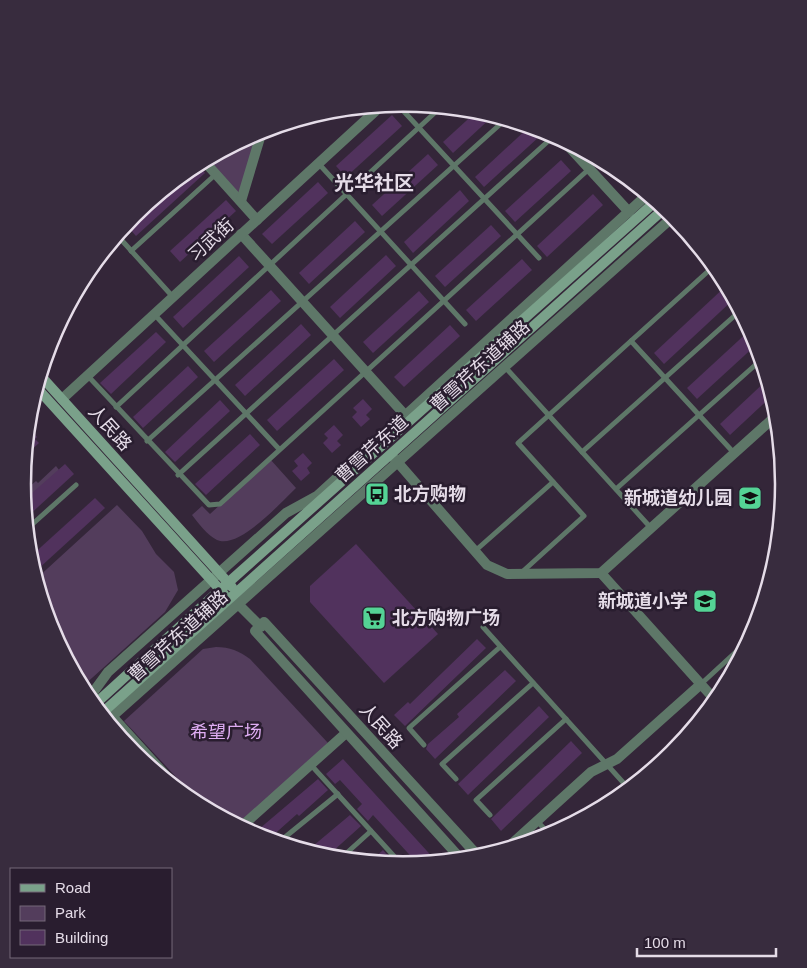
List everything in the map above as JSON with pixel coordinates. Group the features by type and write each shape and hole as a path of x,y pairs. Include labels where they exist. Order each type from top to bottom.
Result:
{"main road":[{"name":"曹雪芹东道","path":"100,700 651,206"},
{"name":"曹雪芹东道","path":"107,709 232,595 394,458 659,213"},
{"name":"人民路","path":"46,381 215,576 220,590 232,595"},
{"name":"人民路","path":"42,395 215,576 229,583 232,595"}],"street":[{"name":"习武街","path":"62,398 373,114"},
{"path":"241,201 259,141"},
{"path":"577,155 629,212"},
{"path":"209,167 257,220"},
{"name":"曹雪芹东道辅路","path":"94,691 108,672 215,576 286,513 317,496 643,199"},
{"name":"曹雪芹东道辅路","path":"112,716 238,604 394,458 504,366 668,222"},
{"path":"241,234 405,415"},
{"path":"394,458 487,565 507,574 601,573 771,421"},
{"path":"601,573 710,695"},
{"name":"人民路","path":"238,604 261,627"},
{"name":"人民路","path":"455,852 255,630 261,627 264,622 471,850"},
{"path":"518,838 591,772 608,765 701,684"},
{"path":"247,822 346,732"}],"lane":[{"path":"405,112 538,258"},
{"path":"116,407 434,113"},
{"path":"147,441 500,124"},
{"path":"178,475 549,141"},
{"path":"318,164 465,324"},
{"path":"87,375 178,475 209,505 220,504 589,168"},
{"path":"131,251 216,174"},
{"path":"122,241 173,297"},
{"path":"521,573 584,516 518,443 709,271"},
{"path":"154,314 279,449"},
{"path":"582,452 735,315"},
{"path":"631,341 734,453"},
{"path":"616,490 756,364"},
{"path":"504,366 651,528"},
{"path":"475,550 553,482"},
{"path":"33,523 76,485"},
{"path":"483,627 624,783"},
{"path":"424,744 409,728 500,646"},
{"path":"701,684 735,653"},
{"path":"456,779 442,764 533,683"},
{"path":"490,815 476,800 566,719"},
{"path":"311,764 393,856"},
{"path":"286,837 338,794"},
{"path":"537,820 544,829"},
{"path":"348,852 371,831"}],"green space":[{"path":"256,142 245,201 213,164"},
{"path":"270,459 296,488 259,523 237,538 226,541 217,540 203,529 192,515 202,506 210,514"},
{"path":"56,466 59,470 31,495 31,485 36,481 38,483"},
{"path":"117,505 142,531 156,554 174,572 178,590 165,612 88,681 60,626 51,604 42,573"},
{"name":"希望广场","path":"226,648 234,650 250,659 328,743 243,820 197,794 180,781 124,721 203,649"}],"building":[{"path":"392,115 402,126 346,177 336,166"},
{"path":"469,118 487,121 453,153 443,142"},
{"path":"523,132 538,137 484,187 475,177"},
{"path":"428,154 438,165 382,216 372,205"},
{"path":"561,160 571,171 515,222 505,211"},
{"path":"203,170 205,173 136,236 131,231 140,221 158,204"},
{"path":"318,182 328,193 272,244 262,234"},
{"path":"460,190 469,201 413,253 404,242"},
{"path":"593,194 603,205 547,257 537,246"},
{"path":"226,200 236,211 180,262 170,251"},
{"path":"355,221 365,232 309,284 299,273"},
{"path":"491,225 501,236 445,287 435,276"},
{"path":"386,255 396,266 340,318 330,307"},
{"path":"239,256 249,267 183,328 173,317"},
{"path":"522,259 532,270 476,321 466,310"},
{"path":"271,290 281,301 214,362 204,351"},
{"path":"721,290 729,304 664,364 654,353"},
{"path":"419,291 429,302 373,353 363,342"},
{"path":"301,324 311,335 245,396 235,385"},
{"path":"450,325 460,336 404,387 394,377"},
{"path":"156,332 166,342 111,394 100,383"},
{"path":"744,335 750,350 697,399 687,388"},
{"path":"334,359 344,370 277,431 267,420"},
{"path":"188,366 198,377 143,428 133,417"},
{"path":"762,385 766,401 730,435 720,424"},
{"path":"363,399 372,409 366,415 370,419 361,427 352,417 357,412 353,408"},
{"path":"220,400 230,411 175,462 165,452"},
{"path":"334,425 343,435 337,441 341,445 332,453 323,443 328,438 324,434"},
{"path":"34,434 37,437 35,439 39,443 33,449"},
{"path":"250,434 260,445 206,495 195,484"},
{"path":"303,453 312,463 307,468 310,473 301,481 292,471 298,466 294,461"},
{"path":"65,464 74,474 32,512 31,494"},
{"path":"95,498 105,508 41,567 37,551"},
{"name":"北方购物广场","path":"356,544 438,634 384,683 310,602 310,586"},
{"path":"477,639 486,648 405,726 394,715 408,702 410,704"},
{"path":"505,670 516,681 435,759 426,749 428,744 459,717 457,714"},
{"path":"539,706 549,717 468,795 458,784"},
{"path":"571,741 582,753 501,831 491,819"},
{"path":"343,759 430,855 410,856 373,815 368,821 357,809 362,804 340,780 335,784 326,774"},
{"path":"318,779 328,790 299,816 297,814 276,833 260,828"},
{"path":"350,815 361,826 335,850 314,845"},
{"path":"383,850 387,855 379,855"}],"place":[{"name":"北方购物","path":"377,494"},
{"name":"新城道幼儿园","path":"750,498"},
{"name":"新城道小学","path":"705,601"},
{"name":"北方购物广场","path":"374,618"}],"district":[{"name":"光华社区","path":"374,183"}]}
